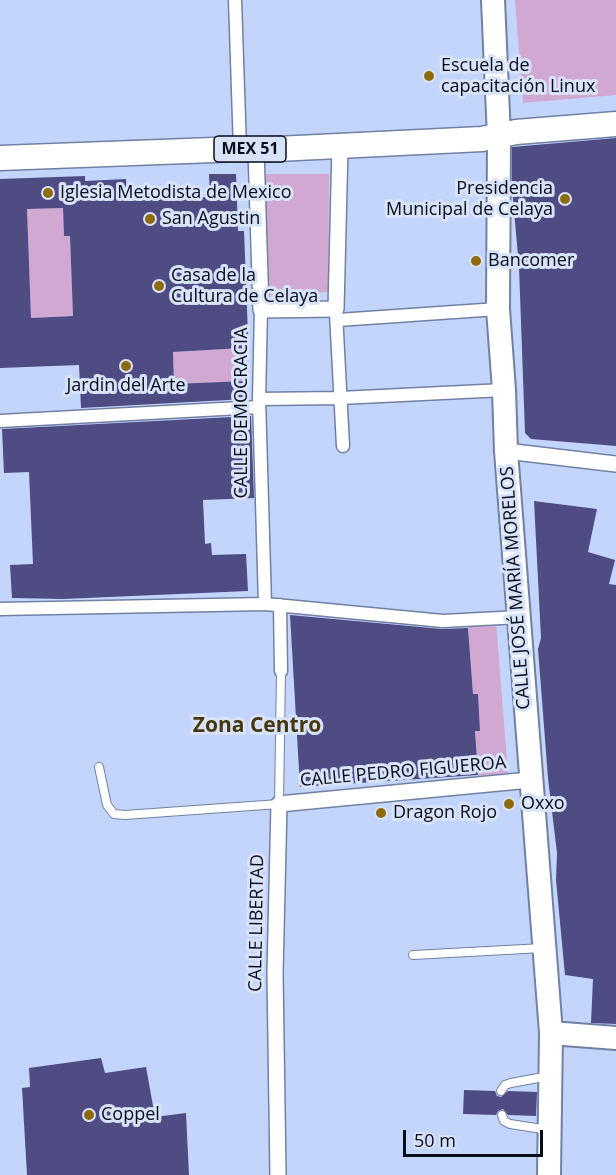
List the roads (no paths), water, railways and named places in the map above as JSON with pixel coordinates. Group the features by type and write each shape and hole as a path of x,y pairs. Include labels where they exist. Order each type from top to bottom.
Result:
{"main road":[{"name":"CALLE JOSÉ MARÍA MORELOS","path":"493,0 499,136 498,309 530,780 551,1033 549,1175"},
{"name":"MEX 51","path":"0,158 482,139 516,132 616,124"},
{"path":"551,1033 616,1038"}],"street":[{"path":"235,0 248,149"},
{"path":"340,146 337,314 343,446"},
{"name":"CALLE DEMOCRACIA","path":"248,149 261,310 259,403 265,604"},
{"path":"261,310 337,314 498,309"},
{"path":"0,421 340,398 504,390"},
{"path":"506,451 616,464"},
{"path":"0,609 265,604 443,621 520,616"},
{"path":"280,605 281,671"},
{"name":"CALLE PEDRO FIGUEROA","path":"279,804 530,780"},
{"name":"CALLE LIBERTAD","path":"278,1175 275,973 279,804"}],"lane":[{"name":"CALLE LIBERTAD","path":"279,804 281,671"},
{"path":"99,767 107,805 114,814 279,804"},
{"path":"413,955 544,948"},
{"path":"501,1091 505,1085 511,1083 551,1075"},
{"path":"502,1115 504,1121 510,1124 550,1130"}],"place":[{"name":"Escuela de capacitación Linux","path":"429,76"},
{"name":"Iglesia Metodista de Mexico","path":"48,193"},
{"name":"Presidencia Municipal de Celaya","path":"565,199"},
{"name":"San Agustin","path":"150,219"},
{"name":"Bancomer","path":"476,261"},
{"name":"Casa de la Cultura de Celaya","path":"159,286"},
{"name":"Jardin del Arte","path":"126,366"},
{"name":"Oxxo","path":"509,804"},
{"name":"Dragon Rojo","path":"381,813"},
{"name":"Coppel","path":"89,1115"}],"district":[{"name":"Zona Centro","path":"257,726"}]}
